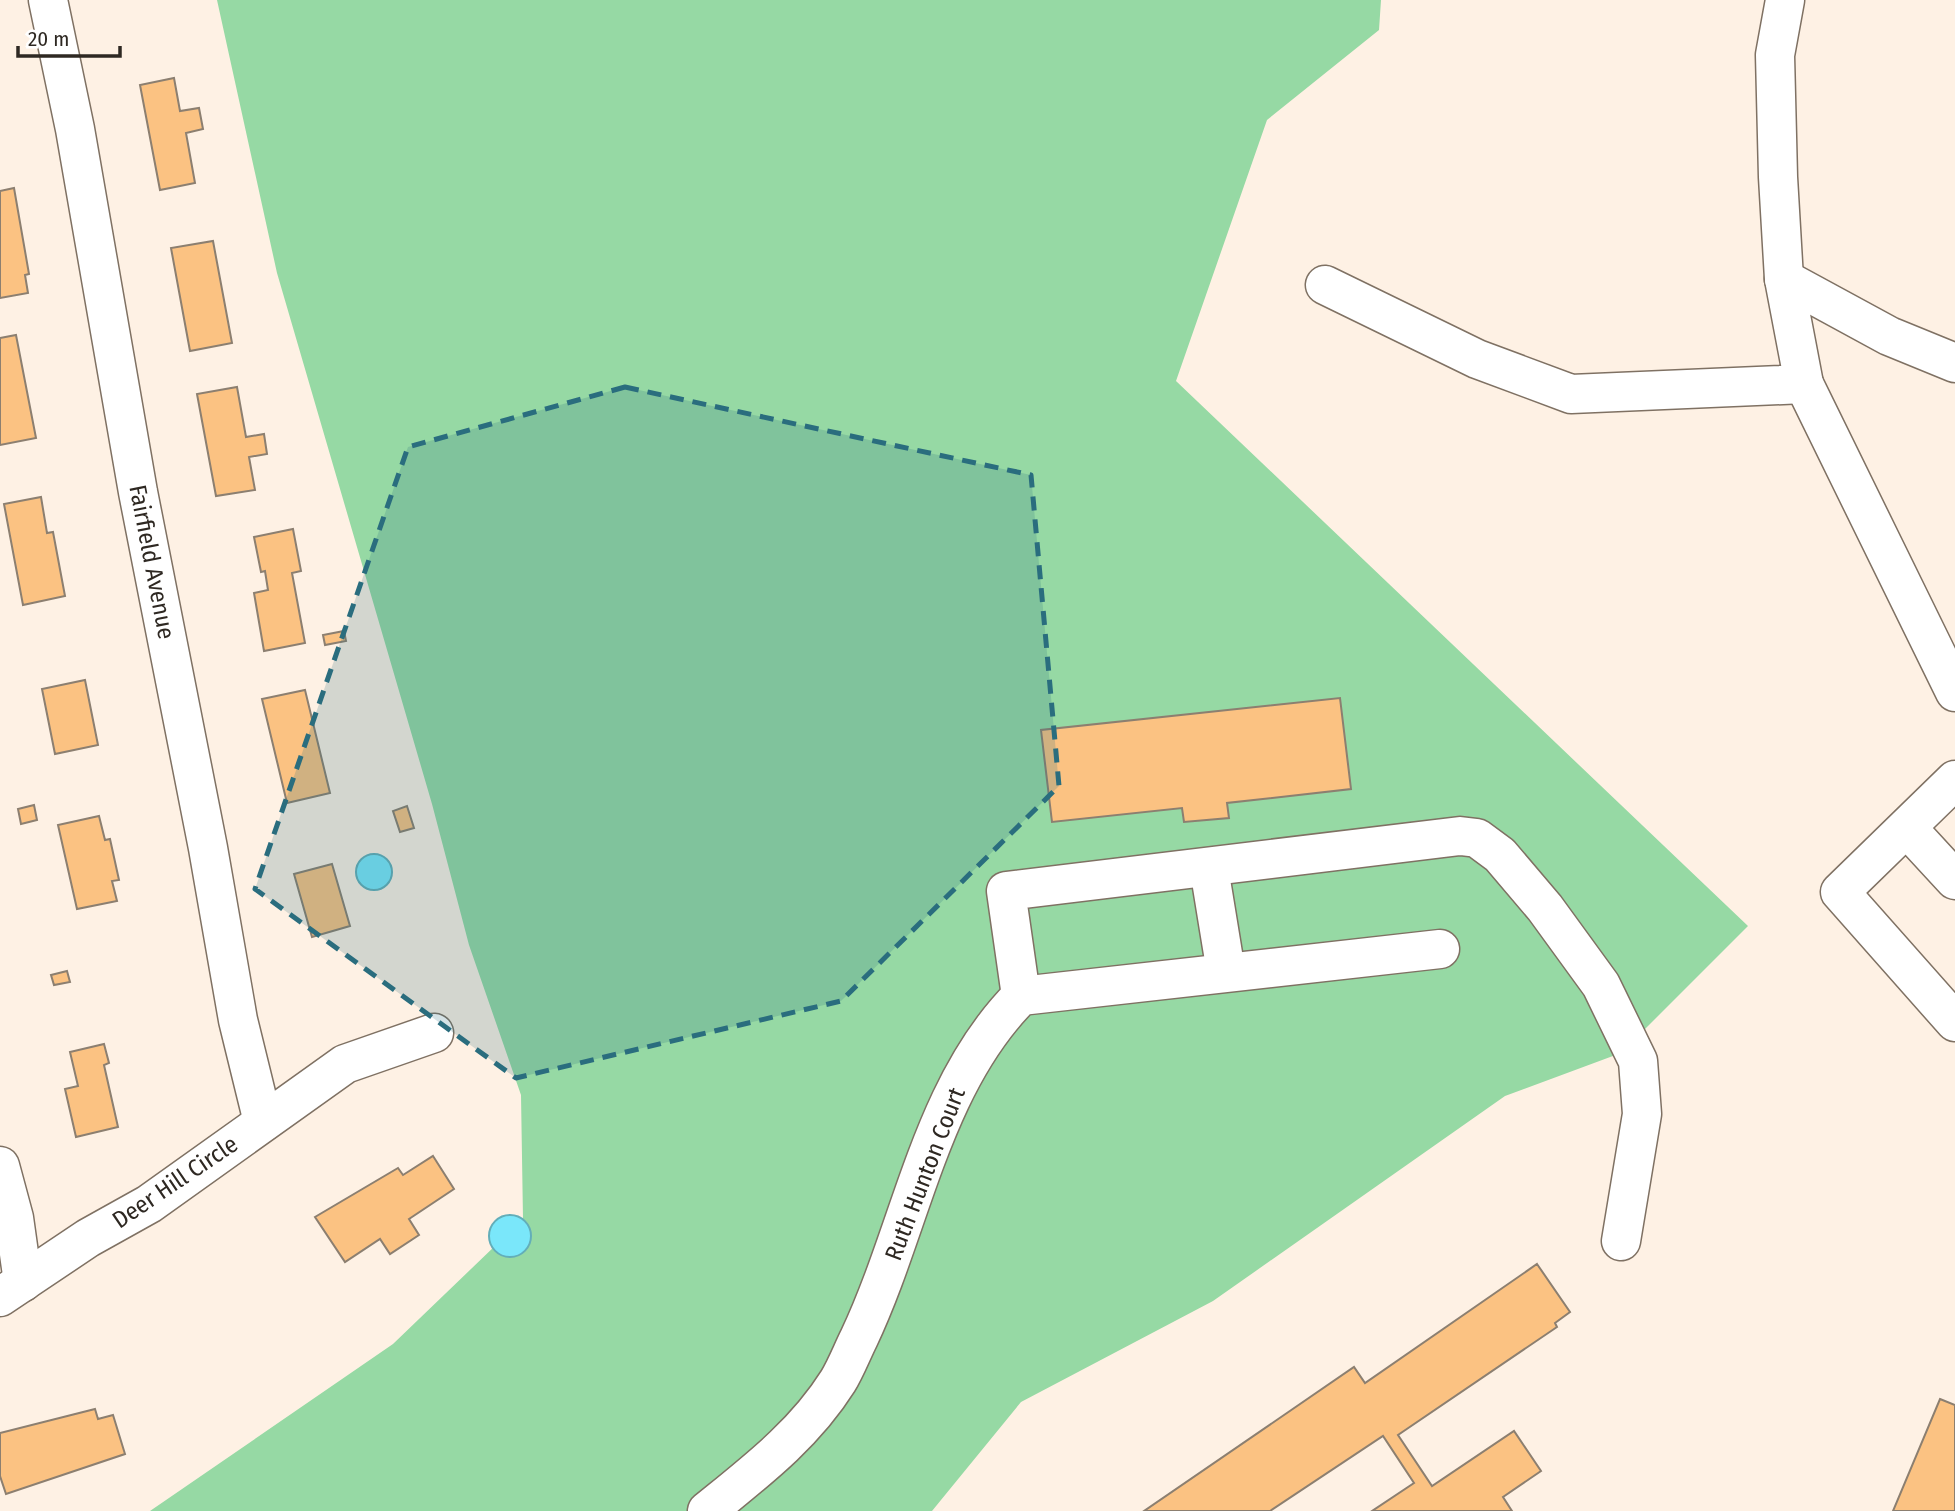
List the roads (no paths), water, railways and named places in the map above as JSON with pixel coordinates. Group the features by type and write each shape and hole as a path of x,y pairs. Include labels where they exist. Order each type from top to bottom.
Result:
{"street":[{"name":"Fairfield Avenue","path":"48,0 75,129 138,492 208,848 238,1020 263,1122"},
{"path":"1785,0 1775,55 1784,279 1804,384 1955,692"},
{"path":"1784,279 1889,336 1955,363"},
{"path":"1325,285 1477,359 1571,394 1804,384"},
{"path":"1955,780 1840,891 1955,1022"},
{"path":"1907,828 1955,880"},
{"path":"1440,949 1021,996 1006,891 1460,836 1477,838 1500,855 1545,908 1601,985 1638,1061 1642,1114 1620,1241"},
{"path":"1209,868 1226,972"},
{"name":"Ruth Hunton Court","path":"707,1511 788,1445 838,1381 880,1293 950,1098 976,1050 1000,1017 1021,996"},
{"name":"Deer Hill Circle","path":"12,1290 88,1238 149,1204 345,1064 434,1033"},
{"name":"Deer Hill Circle","path":"0,1166 14,1217 12,1290"}],"water":[{"path":"374,854 387,859 392,872 387,885 374,890 361,885 356,872 361,859"},
{"path":"510,1215 525,1221 531,1236 525,1251 510,1257 495,1251 489,1236 495,1221"}]}
